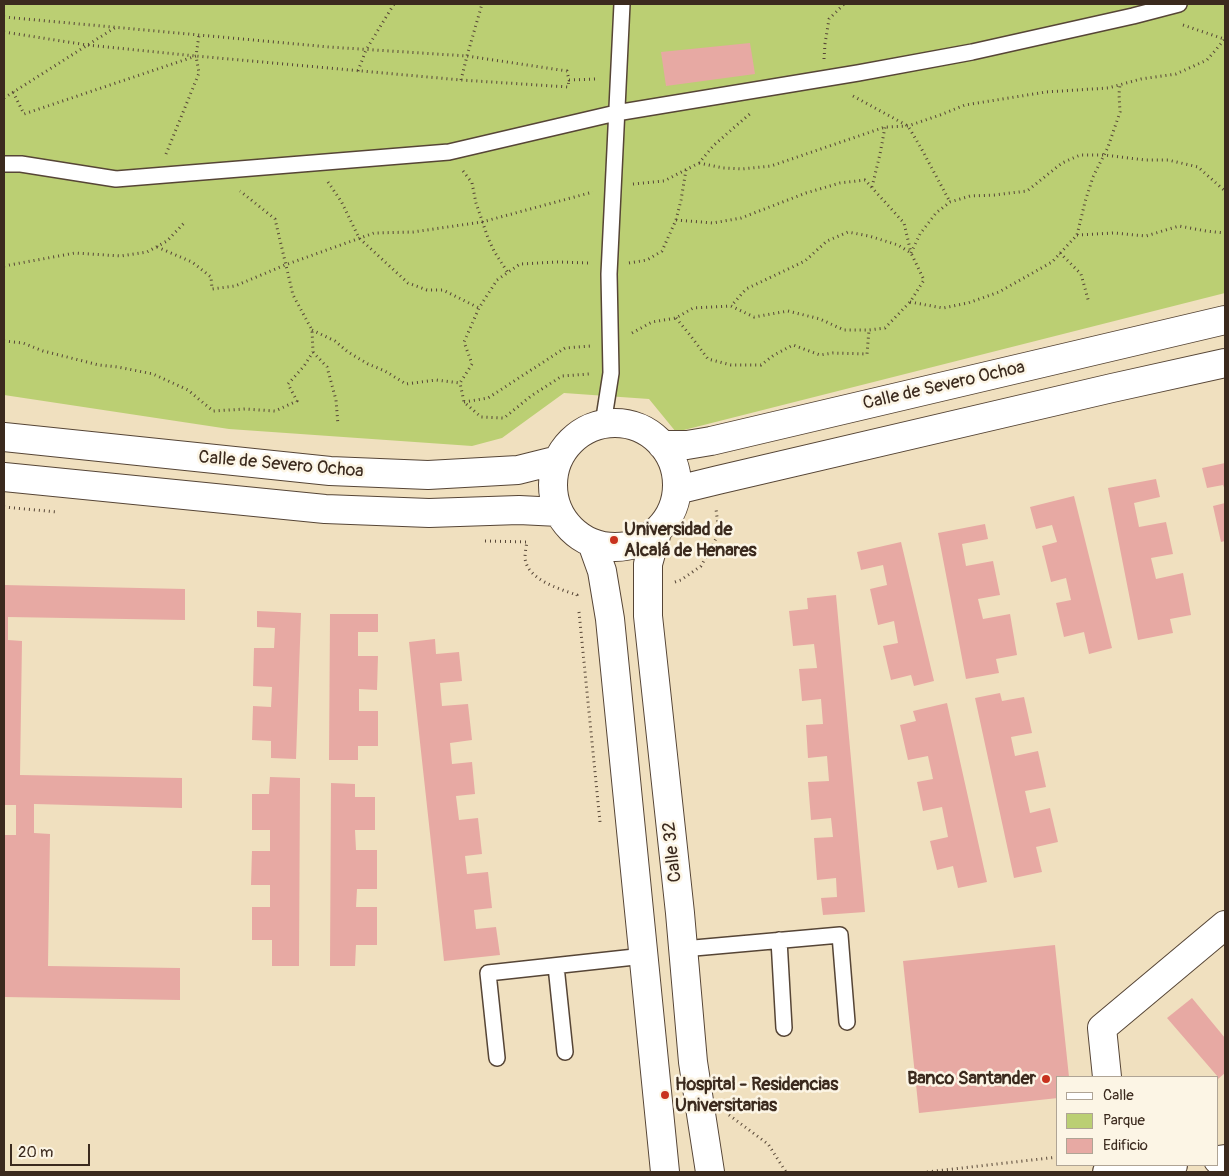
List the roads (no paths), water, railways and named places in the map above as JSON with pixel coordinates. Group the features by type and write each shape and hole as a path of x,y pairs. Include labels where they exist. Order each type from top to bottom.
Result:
{"street":[{"name":"Calle de Severo Ochoa","path":"662,445 687,446 711,441 1225,320"},
{"path":"677,490 1092,392 1225,363"},
{"path":"603,424 622,424 637,427 651,434 662,445 671,459 677,474 677,490 674,506 667,520 657,532 642,541 626,546 609,547 592,543 568,525 559,512 554,495 554,477 558,460 569,444 584,431 603,424"},
{"name":"Calle de Severo Ochoa","path":"4,437 330,471 428,475 518,470 558,460"},
{"path":"4,477 325,509 429,513 519,510 559,512"},
{"name":"Calle 32","path":"657,532 648,564 648,616 693,1062 710,1172"},
{"path":"592,543 602,571 610,619 665,1172"},
{"path":"1106,1076 1102,1028 1225,925"},
{"path":"1113,1169 1158,1166"}],"lane":[{"path":"603,424 611,372 609,265 622,4"},
{"path":"4,164 20,164 116,179 449,152 616,113 824,79 972,52 1174,5"},
{"path":"683,949 840,934 847,1022"},
{"path":"780,940 784,1028"},
{"path":"497,1058 488,973 644,956"},
{"path":"556,966 565,1052"}],"place":[{"name":"Universidad de Alcalá de Henares","path":"614,540"},
{"name":"Banco Santander","path":"1046,1079"},
{"name":"Hospital - Residencias Universitarias","path":"665,1095"}]}
